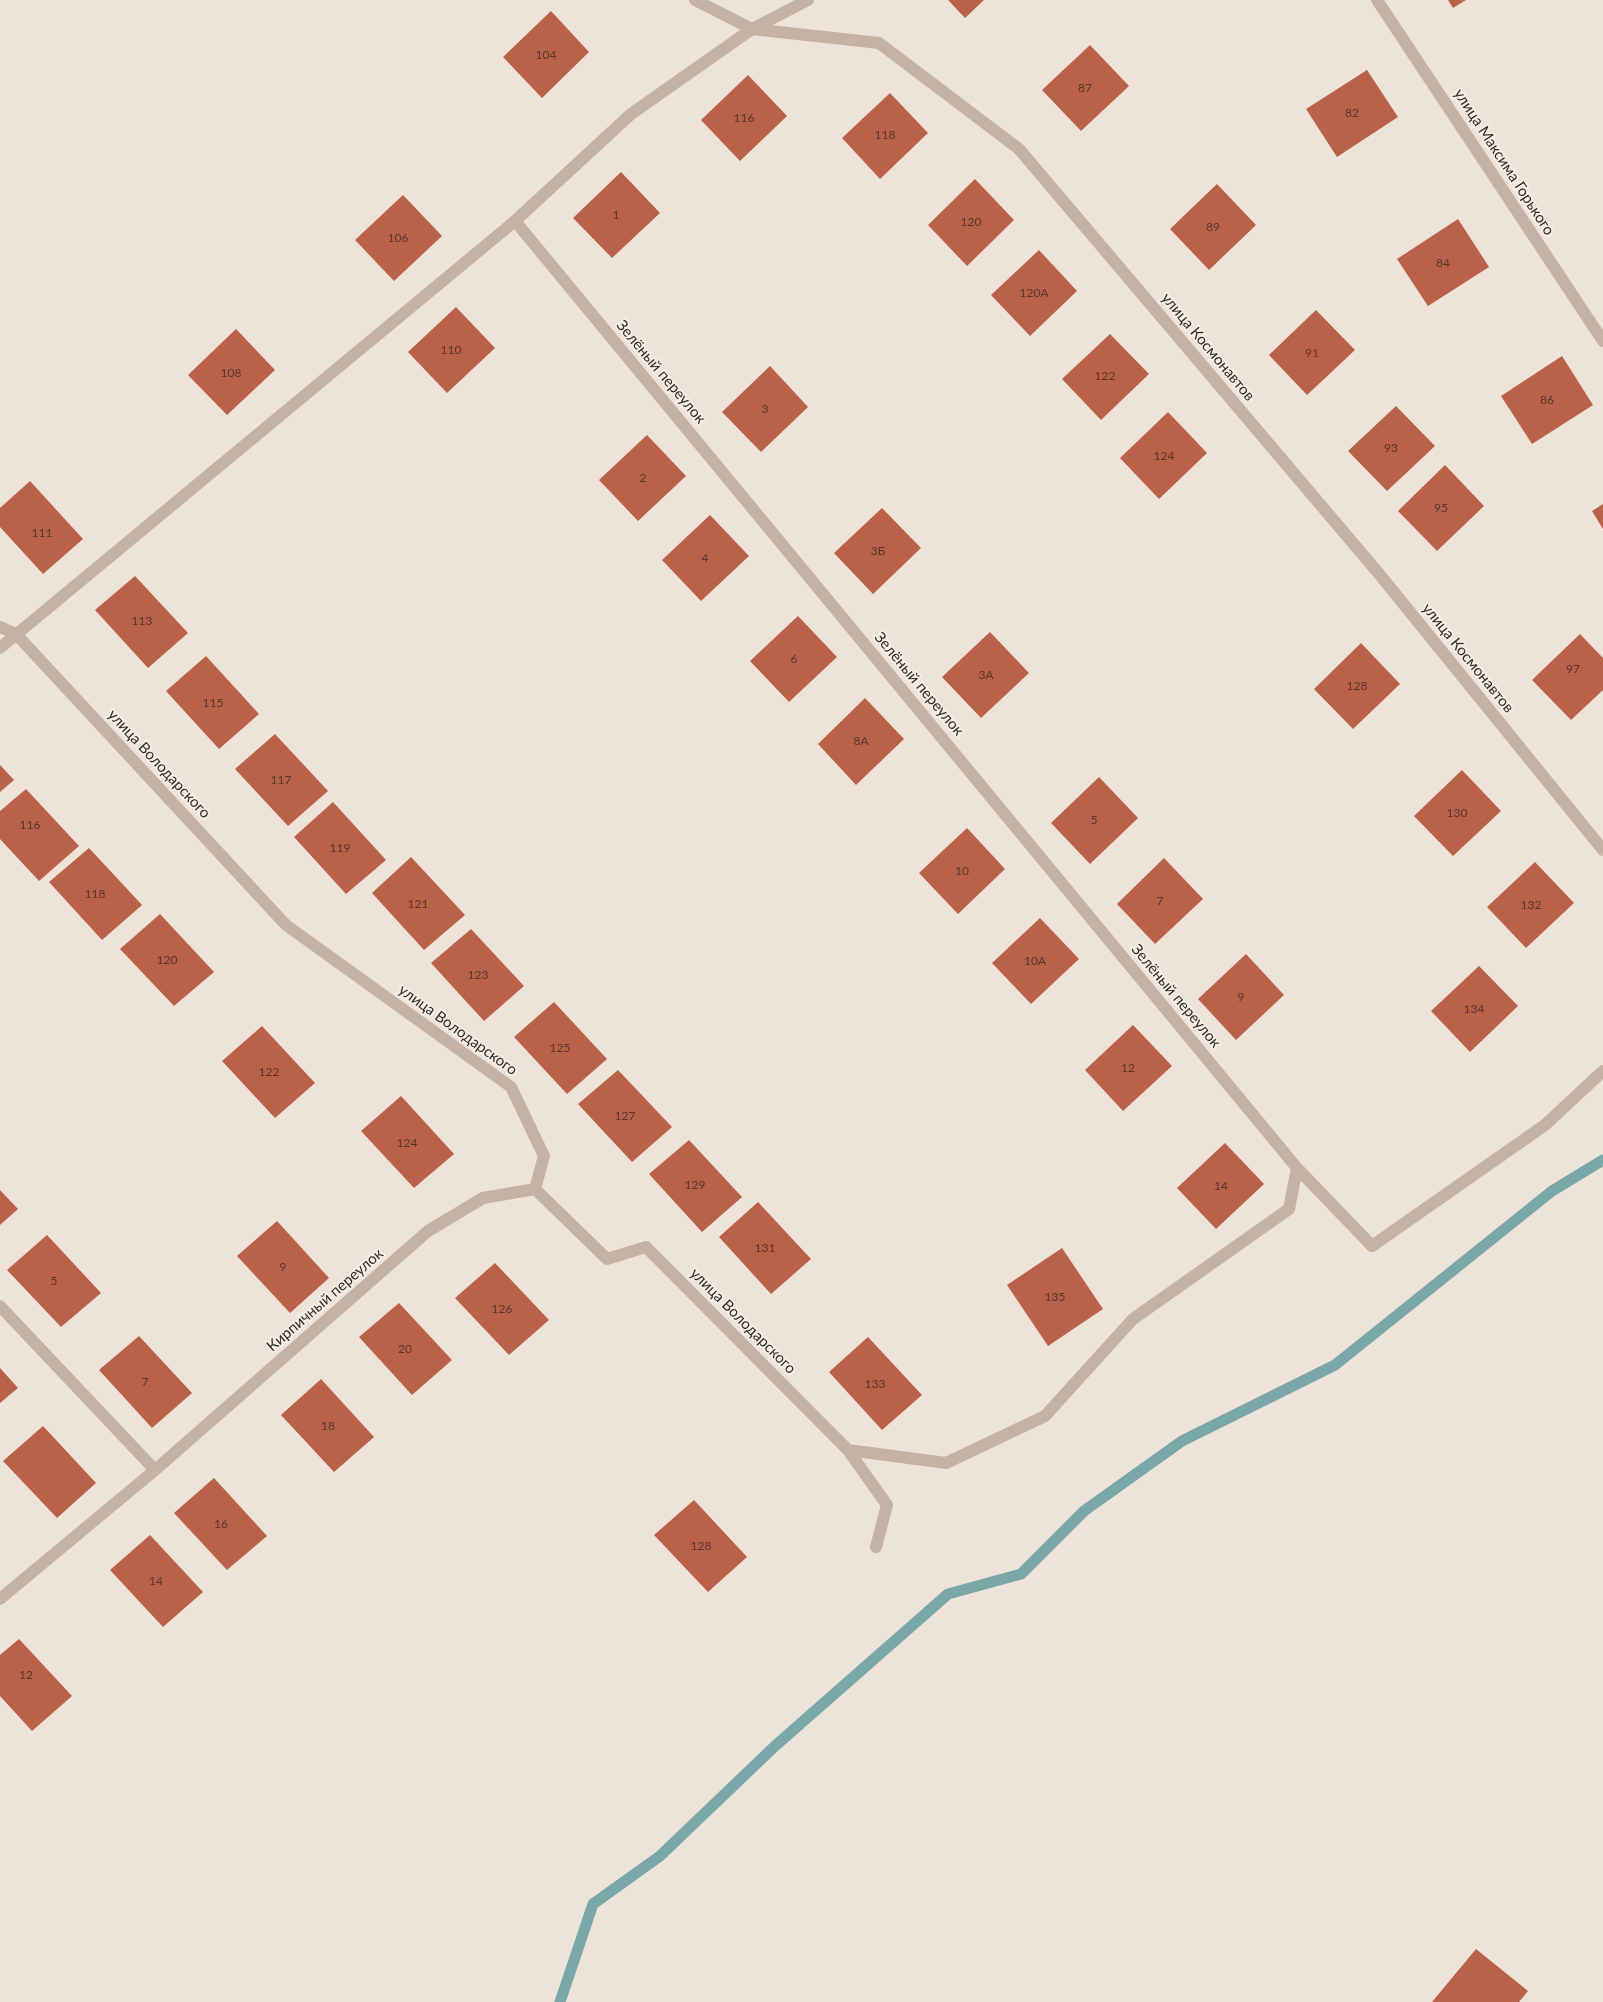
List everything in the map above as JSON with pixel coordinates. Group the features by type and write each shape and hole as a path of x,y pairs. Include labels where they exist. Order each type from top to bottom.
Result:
{"street":[{"name":"улица Космонавтов","path":"695,0 752,29 879,43 1019,149 1380,575 1603,850"},
{"path":"0,648 515,220 630,114 752,29 808,0"},
{"name":"улица Максима Горького","path":"1377,0 1603,341"},
{"name":"Зелёный переулок","path":"515,220 1297,1168 1372,1246 1545,1125 1603,1071"},
{"name":"улица Володарского","path":"0,627 16,634 286,925 511,1087 544,1156 535,1189 607,1259 646,1247 848,1450"},
{"path":"848,1450 946,1463 1045,1416 1133,1320 1289,1209 1297,1168"},
{"name":"Кирпичный переулок","path":"0,1599 155,1470 428,1231 483,1198 535,1189"},
{"path":"0,1306 155,1470"},
{"path":"848,1450 887,1505 876,1546"}],"building":[{"path":"948,0 984,0 965,18"},
{"path":"1448,0 1466,0 1453,8"},
{"path":"551,11 589,52 542,98 503,57"},
{"path":"1090,45 1129,86 1081,131 1042,90"},
{"path":"1367,70 1398,117 1337,157 1306,109"},
{"path":"748,75 787,116 740,161 701,120"},
{"path":"890,93 928,133 880,179 842,138"},
{"path":"621,172 660,213 612,258 573,218"},
{"path":"975,179 1014,220 967,266 928,225"},
{"path":"1217,184 1256,225 1209,270 1170,229"},
{"path":"403,195 442,236 394,281 355,240"},
{"path":"1458,219 1489,267 1428,306 1397,259"},
{"path":"1039,250 1077,291 1030,336 991,295"},
{"path":"456,307 495,348 447,393 408,352"},
{"path":"1316,310 1355,350 1307,395 1269,355"},
{"path":"236,329 275,370 227,415 188,375"},
{"path":"1110,334 1149,374 1101,420 1062,379"},
{"path":"1562,356 1593,405 1532,444 1501,396"},
{"path":"770,366 808,407 761,452 722,412"},
{"path":"1396,406 1435,446 1387,491 1348,451"},
{"path":"1168,412 1207,453 1159,499 1120,458"},
{"path":"647,435 686,476 638,521 599,480"},
{"path":"1445,465 1484,506 1437,551 1398,511"},
{"path":"30,481 83,539 43,574 0,527 0,508"},
{"path":"1603,504 1603,529 1592,511"},
{"path":"882,508 921,548 873,594 834,553"},
{"path":"710,515 749,556 701,601 662,560"},
{"path":"135,576 188,633 148,668 95,610"},
{"path":"798,616 837,657 789,702 750,661"},
{"path":"990,632 1029,673 981,718 942,677"},
{"path":"1580,634 1603,658 1603,690 1571,720 1532,680"},
{"path":"1361,643 1400,684 1353,729 1314,689"},
{"path":"206,656 259,714 219,749 166,691"},
{"path":"865,698 904,739 856,785 818,744"},
{"path":"275,734 328,791 288,826 235,769"},
{"path":"0,765 14,780 0,792"},
{"path":"1462,770 1501,811 1453,856 1414,816"},
{"path":"1099,777 1138,818 1090,864 1051,823"},
{"path":"26,789 79,846 39,881 0,839 0,811"},
{"path":"333,802 386,860 346,894 294,837"},
{"path":"967,828 1005,869 958,914 919,873"},
{"path":"89,848 142,905 102,940 49,882"},
{"path":"411,857 465,915 424,950 372,893"},
{"path":"1164,858 1203,899 1155,944 1117,904"},
{"path":"1535,862 1574,903 1526,948 1487,907"},
{"path":"160,914 214,972 174,1006 120,949"},
{"path":"1040,918 1079,959 1031,1004 992,963"},
{"path":"471,929 524,986 484,1021 431,963"},
{"path":"1246,954 1284,995 1236,1040 1198,999"},
{"path":"1479,966 1518,1006 1470,1052 1431,1011"},
{"path":"554,1002 607,1059 567,1094 514,1037"},
{"path":"1133,1025 1172,1066 1123,1111 1085,1070"},
{"path":"262,1026 315,1083 275,1118 222,1061"},
{"path":"618,1070 672,1127 632,1162 578,1104"},
{"path":"401,1096 454,1154 414,1188 361,1131"},
{"path":"689,1140 742,1197 702,1232 649,1174"},
{"path":"1225,1143 1264,1184 1216,1229 1177,1188"},
{"path":"0,1190 18,1209 0,1225"},
{"path":"758,1202 811,1259 771,1294 719,1237"},
{"path":"277,1221 329,1278 290,1313 237,1256"},
{"path":"47,1235 101,1293 61,1327 7,1270"},
{"path":"1062,1248 1103,1309 1048,1346 1007,1285"},
{"path":"495,1263 549,1320 509,1355 455,1298"},
{"path":"399,1303 452,1360 412,1395 359,1337"},
{"path":"139,1336 192,1393 152,1428 99,1370"},
{"path":"868,1337 922,1395 882,1430 829,1372"},
{"path":"0,1368 18,1388 0,1403"},
{"path":"321,1379 374,1437 334,1472 281,1415"},
{"path":"43,1426 96,1483 57,1518 3,1461"},
{"path":"214,1478 267,1536 227,1570 174,1513"},
{"path":"694,1500 747,1557 708,1592 654,1535"},
{"path":"150,1535 203,1592 163,1627 110,1570"},
{"path":"19,1639 72,1696 32,1731 0,1696 0,1655"},
{"path":"1476,1949 1528,1991 1519,2002 1432,2002"}],"waterway":[{"path":"560,2002 593,1904 660,1856 775,1746 948,1594 1021,1574 1084,1511 1182,1441 1335,1365 1552,1191 1603,1160"}]}
